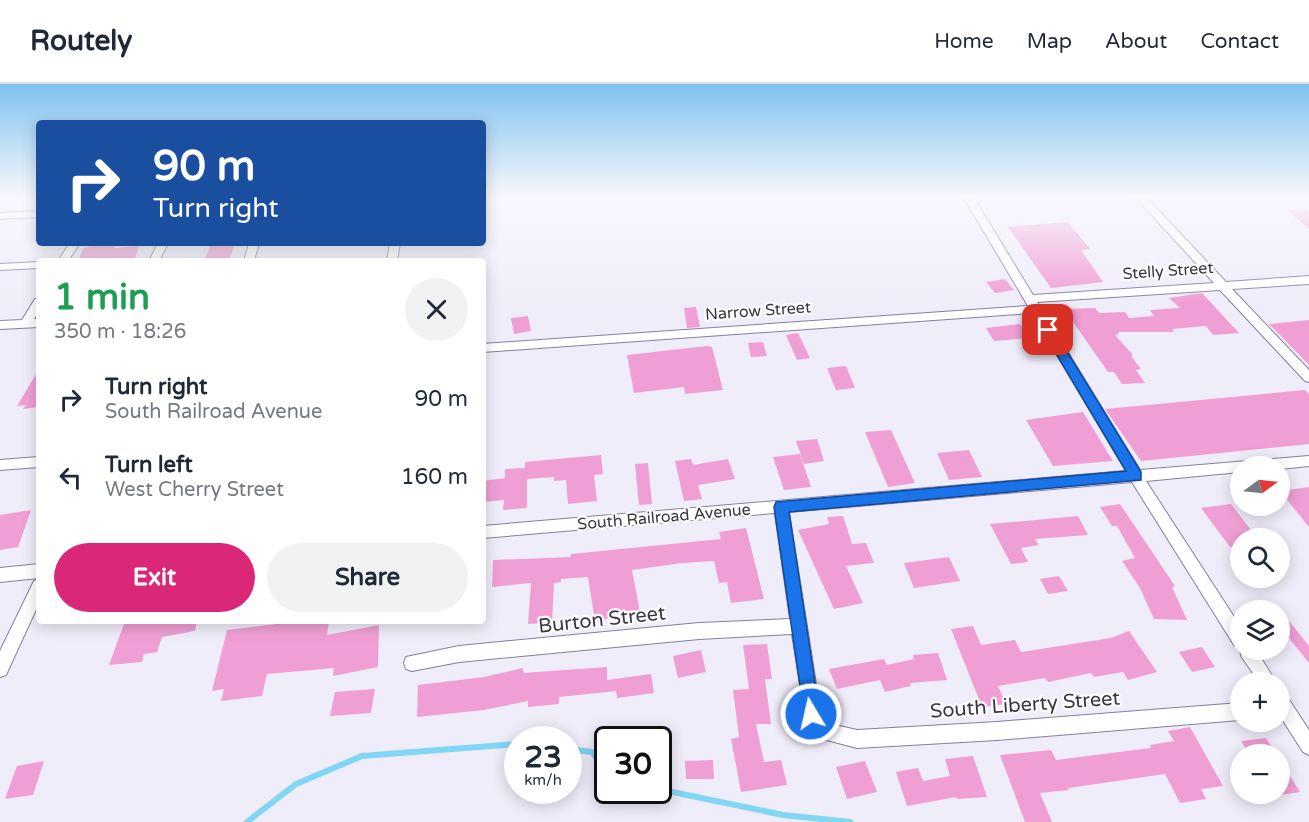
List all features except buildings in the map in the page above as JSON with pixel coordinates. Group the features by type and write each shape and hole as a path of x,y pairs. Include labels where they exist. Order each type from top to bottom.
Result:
{"street":[{"path":"990,232 1136,476 1230,624"},
{"path":"1172,232 1309,378"},
{"path":"0,267 36,265"},
{"name":"Stelly Street","path":"1033,304 1220,285 1309,280"},
{"name":"Narrow Street","path":"486,348 1033,304"},
{"path":"25,324 36,307"},
{"path":"0,325 36,323"},
{"name":"South Railroad Avenue","path":"1290,463 1309,461"},
{"path":"0,465 36,462"},
{"name":"South Railroad Avenue","path":"486,532 1230,468"},
{"path":"781,507 788,537 798,626"},
{"path":"0,575 36,571"},
{"path":"0,669 36,592"},
{"name":"Burton Street","path":"412,663 459,654 699,631 798,626"},
{"name":"South Liberty Street","path":"798,626 814,729 858,739 1230,713"},
{"path":"1290,719 1309,746"}],"waterway":[{"path":"247,822 296,784 362,756 504,745"},
{"path":"582,751 592,752 594,755"},
{"path":"672,792 783,815 850,822"}],"route":[{"path":"811,714 790,572 788,537 781,507 1136,476 1048,330"}]}
